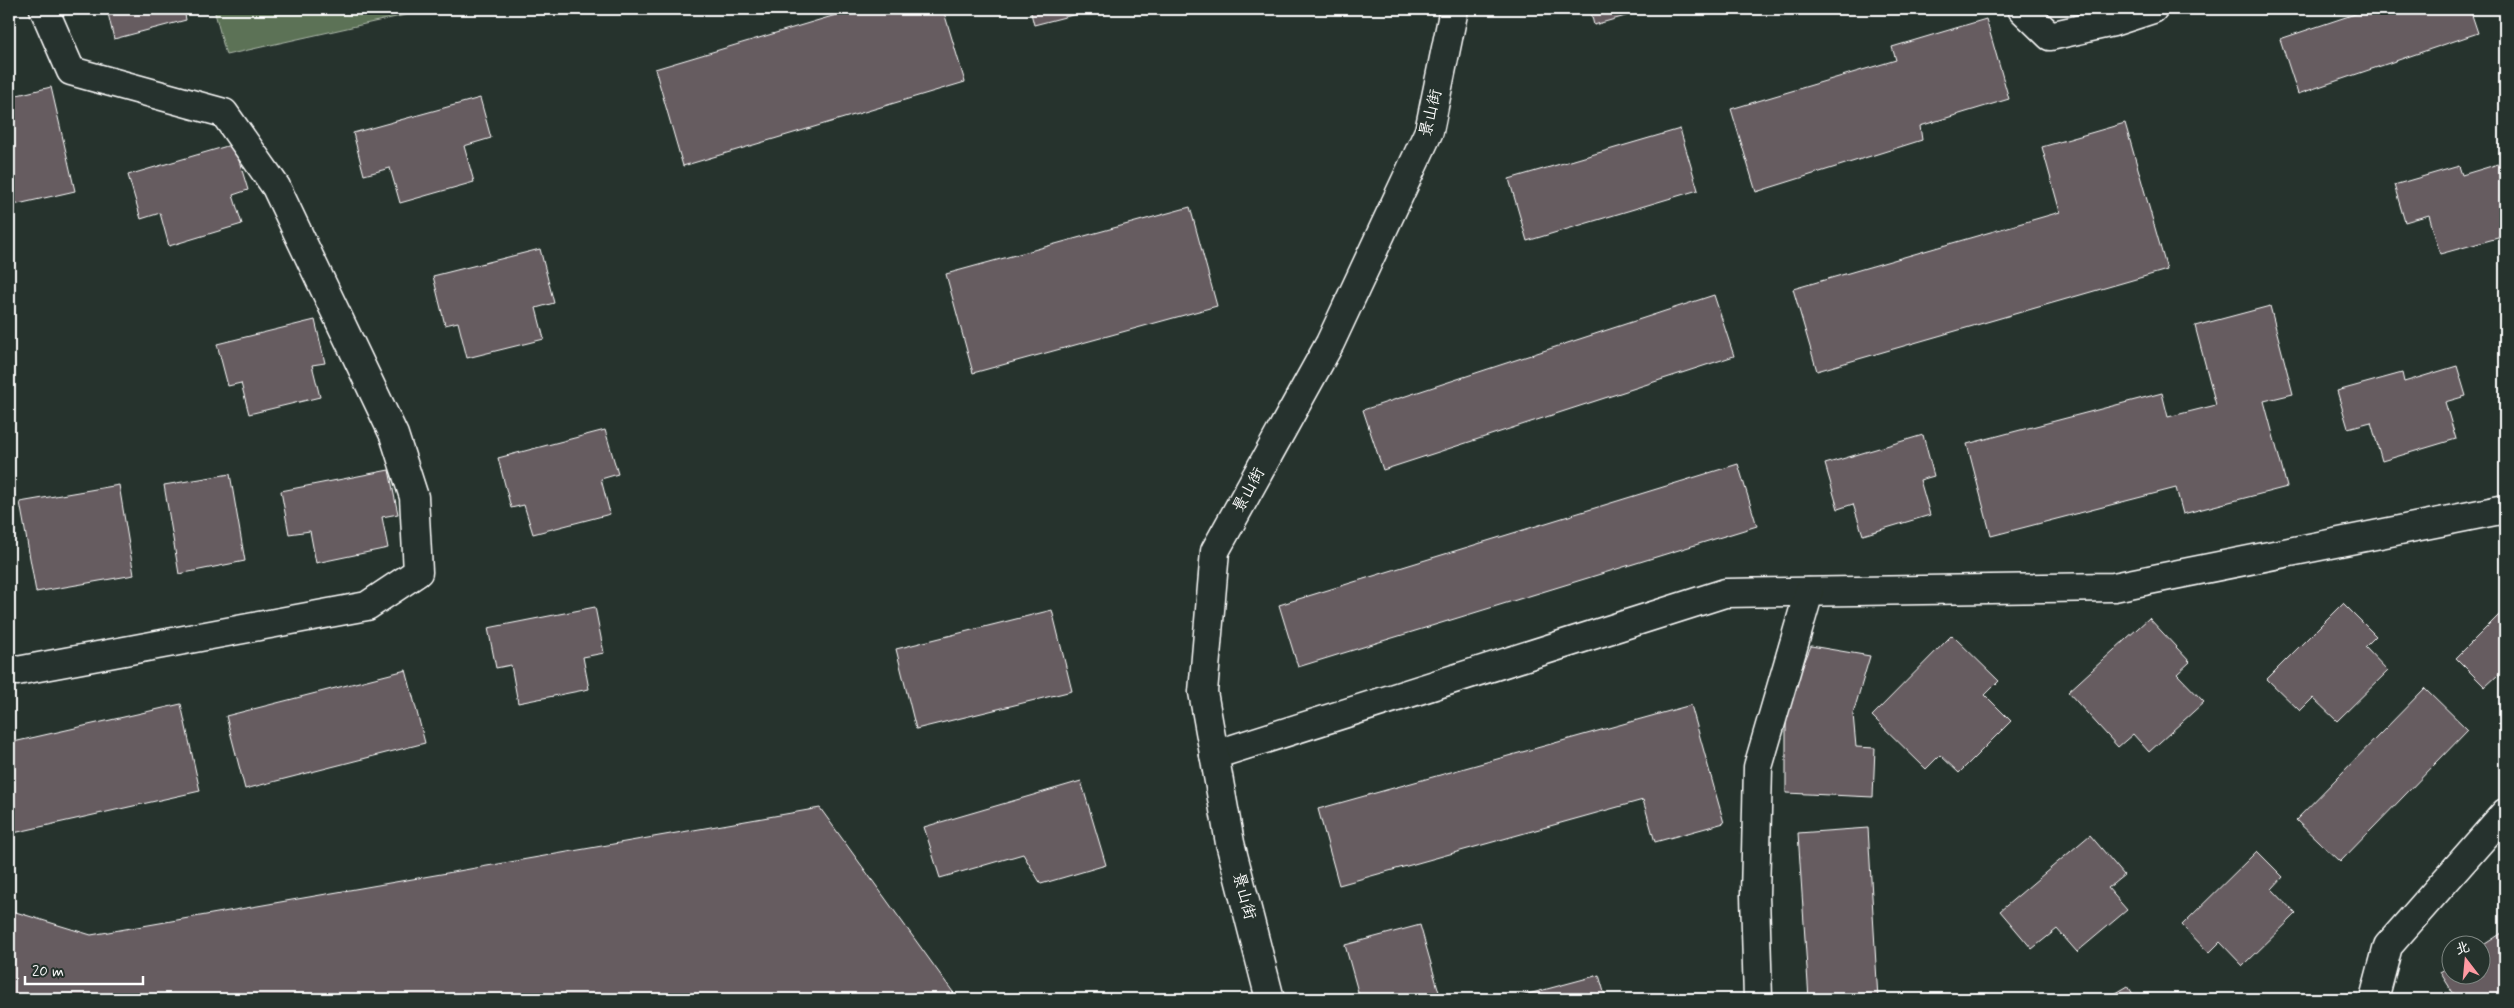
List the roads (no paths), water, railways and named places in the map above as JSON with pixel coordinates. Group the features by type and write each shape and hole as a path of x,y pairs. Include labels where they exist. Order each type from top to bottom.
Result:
{"street":[{"path":"9,668 17,671 367,606 418,572 414,497 394,434 276,187 224,113 71,71 44,9"},
{"name":"景山街","path":"1270,999 1230,843 1203,692 1214,551 1330,344 1429,131 1454,9"},
{"path":"2022,9 2050,36 2114,22 2153,9"},
{"path":"1214,755 1724,593 2114,586 2505,509"},
{"path":"1758,999 1755,895 1758,767 1809,592"},
{"path":"2374,999 2388,946 2505,813"}]}
